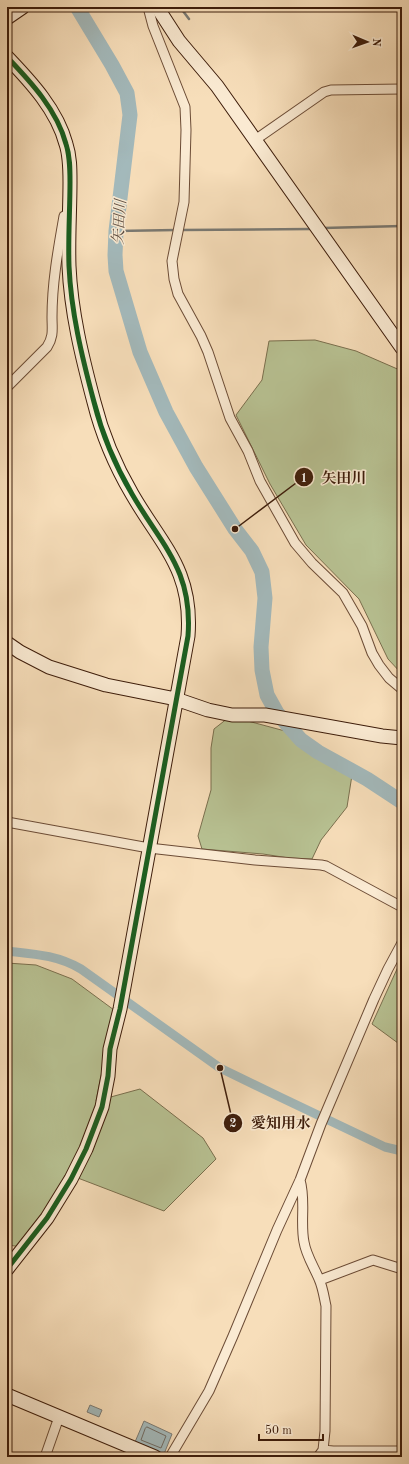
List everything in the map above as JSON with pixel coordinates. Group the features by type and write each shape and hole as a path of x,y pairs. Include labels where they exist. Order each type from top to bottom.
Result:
{"street":[{"path":"7,18 23,7"},
{"path":"148,7 153,26 185,107 186,130 184,202 172,261 174,279 178,294 201,336 208,352 230,418 248,451 260,481 295,542 312,564 343,593 362,626 372,653 379,665 389,678 402,689"},
{"path":"157,7 179,41 217,86 256,140 402,348"},
{"path":"7,1269 47,1218 71,1179 86,1148 102,1107 108,1076 110,1049 120,1009 188,636 189,618 186,590 174,558 133,496 122,476 102,431 94,402 72,305 69,266 70,166 67,146 60,125 44,100 8,60"},
{"path":"256,140 324,92 331,90 402,89"},
{"path":"7,387 47,347 52,340 52,297 55,263 64,216 70,214"},
{"path":"7,643 49,668 106,685 176,699 208,710 232,715 265,715 382,736 402,738"},
{"path":"7,822 149,848 255,860 322,865 402,907"},
{"path":"170,1457 209,1391 277,1230 300,1180 321,1124 385,975 402,943"},
{"path":"300,1180 303,1191 302,1229 304,1244 320,1280 324,1293 326,1325 326,1424 321,1453 333,1451 402,1451"},
{"path":"320,1280 373,1260 402,1269"},
{"path":"7,1395 154,1457"},
{"path":"45,1457 59,1417"}],"green space":[{"path":"315,340 356,351 402,371 402,674 388,659 359,599 306,545 270,484 236,415 262,380 269,341"},
{"path":"228,718 244,720 285,731 312,753 352,775 347,807 321,840 312,859 202,849 198,836 211,790 211,748 214,729"},
{"path":"402,958 402,1046 372,1024"},
{"path":"7,963 36,965 72,979 114,1010 96,1101 140,1089 203,1138 216,1159 164,1211 70,1175 23,1247 7,1245"}],"water":[{"path":"90,1405 102,1410 99,1417 87,1412"},
{"path":"144,1421 172,1434 164,1454 135,1442"}],"waterway":[{"name":"矢田川","path":"77,7 127,93 130,115 116,231 116,271 140,352 166,412 196,467 235,529 252,551 262,572 265,598 261,647 262,670 267,695 277,713 301,740 318,752 367,779 402,802"},
{"path":"180,7 189,19"},
{"path":"323,228 402,226"},
{"path":"181,230 312,229"},
{"path":"116,231 176,230"},
{"path":"7,951 45,956 72,964 220,1068 385,1147 402,1151"}],"cycle path":[{"path":"7,57 25,76 50,108 62,132 66,144 70,172 70,283 81,351 97,414 105,438 120,472 173,560 186,593 188,613 188,636 120,1009 110,1049 108,1076 102,1107 86,1149 71,1179 47,1218 7,1269"}],"place":[{"name":"矢田川","path":"235,529"},
{"name":"愛知用水","path":"220,1068"}]}
